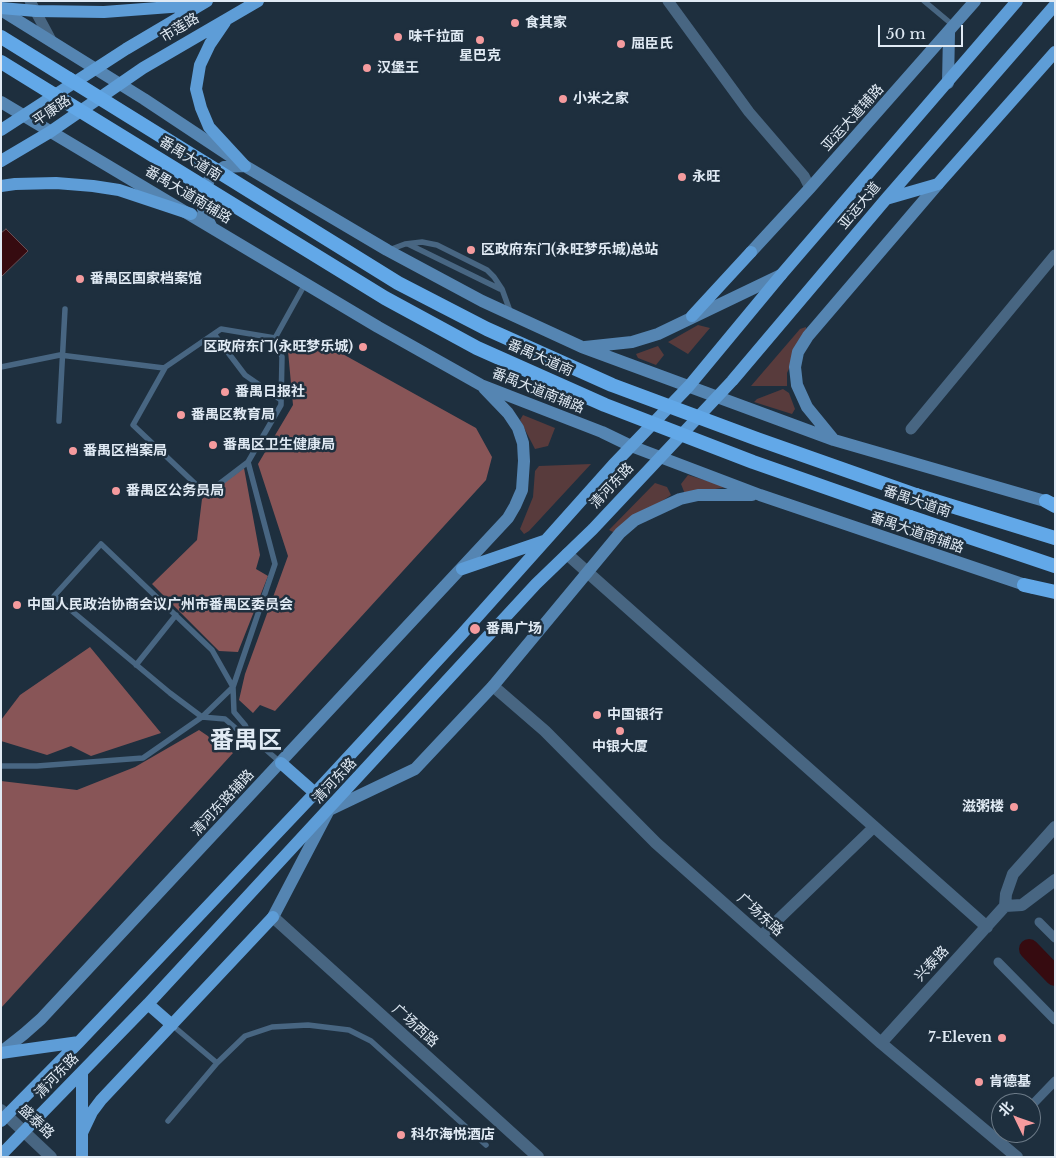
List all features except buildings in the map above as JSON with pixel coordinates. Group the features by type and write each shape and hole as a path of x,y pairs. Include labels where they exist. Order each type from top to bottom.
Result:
{"highway":[{"name":"番禺大道南","path":"1,37 398,283 487,329 612,385 757,439 916,495 1055,538"},
{"name":"番禺大道南","path":"1,62 385,298 477,348 605,405 753,462 1055,566"},
{"path":"1024,585 1055,592"}],"main road":[{"name":"市莲路","path":"119,84 258,1"},
{"name":"亚运大道辅路","path":"692,316 952,30 975,1"},
{"name":"亚运大道","path":"662,416 1017,1"},
{"name":"市莲路","path":"96,70 203,3"},
{"path":"1,9 33,6 104,12 203,3"},
{"name":"亚运大道","path":"688,426 717,397 1055,5"},
{"path":"1,9 245,166 387,250 511,315 582,347 834,440 1052,504"},
{"path":"227,18 210,44 200,65 196,89 201,108 210,127 245,166"},
{"path":"948,83 952,30"},
{"path":"834,440 807,407 797,386 796,367 798,352 808,336 938,184 1055,52"},
{"name":"平康路","path":"1,130 96,70"},
{"name":"平康路","path":"1,162 50,132 119,84"},
{"name":"番禺大道南辅路","path":"1,102 191,214 305,284 481,385 602,432 631,446 760,495 1055,596"},
{"path":"211,226 203,209 203,194 209,180 213,174 224,168 245,166"},
{"path":"1,186 51,183 93,186 119,190 191,214"},
{"path":"886,199 938,184"},
{"path":"582,347 632,342 658,334 692,316 781,275"},
{"name":"清河东路辅路","path":"1,1052 41,1019 462,570 508,518 522,490 524,476 522,443 518,428 508,413 481,385"},
{"name":"清河东路","path":"3,1115 79,1042 314,793 456,642 631,446 662,416"},
{"name":"清河东路","path":"1,1155 148,1004 536,584 593,528 688,426"},
{"path":"82,1133 92,1112 101,1100 273,918 329,810 414,769 493,686 620,533 635,520 680,499 698,495 760,495"},
{"path":"462,570 546,541"},
{"path":"281,763 314,793"},
{"path":"148,1004 172,1025"},
{"path":"1,1052 79,1042"},
{"path":"82,1072 82,1157"}],"street":[{"path":"668,1 749,112 804,176 810,188"},
{"path":"33,6 52,42"},
{"path":"911,429 1055,255"},
{"path":"567,554 586,573 988,927"},
{"name":"广场东路","path":"493,686 545,731 656,843 882,1043 1017,1157"},
{"path":"761,936 874,827"},
{"path":"1055,827 1013,874 1006,894 1006,906 1022,905 1055,880"},
{"name":"兴泰路","path":"882,1043 1006,906"},
{"name":"广场西路","path":"273,918 538,1157"},
{"path":"1038,922 1055,938"},
{"path":"998,962 1055,1020"},
{"path":"1041,1096 1055,1081"},
{"name":"盛泰路","path":"3,1115 24,1131 51,1157"}],"lane":[{"path":"924,1 952,30"},
{"path":"387,250 422,242 441,247 487,270 502,289 511,315"},
{"path":"408,244 502,289"},
{"path":"275,338 221,329 165,368 133,425 206,494 248,462 281,405 282,357 275,338 305,284"},
{"path":"59,421 66,309"},
{"path":"214,334 245,375 281,400"},
{"path":"1,367 63,355 165,368"},
{"path":"248,462 275,564 233,687 234,712 245,725 250,736"},
{"path":"233,687 212,650 101,544 54,596 170,693 202,717 225,719 239,731 250,736 281,763"},
{"path":"136,665 176,615"},
{"path":"1,766 37,766 143,758 202,717 233,687"},
{"path":"172,1025 217,1063"},
{"path":"168,1121 217,1063 246,1036 272,1027 308,1025 349,1030 371,1041 486,1145"}],"shaded area":[{"path":"6,229 28,251 1,277 1,233"},
{"path":"698,325 710,328 688,354 668,342"},
{"path":"806,327 806,333 787,373 787,386 751,386 800,329"},
{"path":"312,337 476,428 492,457 486,480 275,711 260,705 253,713 239,700 245,674 288,556 258,464 293,405 288,351"},
{"path":"658,346 664,355 656,365 638,358 636,354"},
{"path":"783,389 789,393 795,409 792,414 754,402 757,399"},
{"path":"523,415 555,428 548,446 535,449 520,420"},
{"path":"591,464 529,531 524,534 520,529 533,497 535,471 539,466"},
{"path":"244,468 260,555 256,569 268,576 238,652 219,651 152,584 197,540 202,499"},
{"path":"688,475 727,487 685,494 681,484"},
{"path":"655,483 667,487 671,495 615,533 609,530"},
{"path":"90,647 161,733 91,756 71,746 47,755 1,741 1,720 20,695"},
{"path":"199,730 233,753 1,1008 1,781 77,790 135,767"}],"waterway":[{"path":"1029,949 1055,976"}],"place":[{"name":"食其家","path":"515,23"},
{"name":"味千拉面","path":"398,37"},
{"name":"星巴克","path":"480,40"},
{"name":"屈臣氏","path":"621,44"},
{"name":"汉堡王","path":"367,68"},
{"name":"小米之家","path":"563,99"},
{"name":"永旺","path":"682,177"},
{"name":"区政府东门(永旺梦乐城)总站","path":"471,250"},
{"name":"番禺区国家档案馆","path":"80,279"},
{"name":"区政府东门(永旺梦乐城)","path":"363,347"},
{"name":"番禺日报社","path":"225,392"},
{"name":"番禺区教育局","path":"181,415"},
{"name":"番禺区卫生健康局","path":"213,445"},
{"name":"番禺区档案局","path":"73,451"},
{"name":"番禺区公务员局","path":"116,491"},
{"name":"中国人民政治协商会议广州市番禺区委员会","path":"17,605"},
{"name":"番禺广场","path":"475,629"},
{"name":"中国银行","path":"597,715"},
{"name":"中银大厦","path":"620,731"},
{"name":"滋粥楼","path":"1014,807"},
{"name":"7-Eleven","path":"1002,1038"},
{"name":"肯德基","path":"979,1082"},
{"name":"科尔海悦酒店","path":"401,1135"}],"district":[{"name":"番禺区","path":"246,741"}]}
